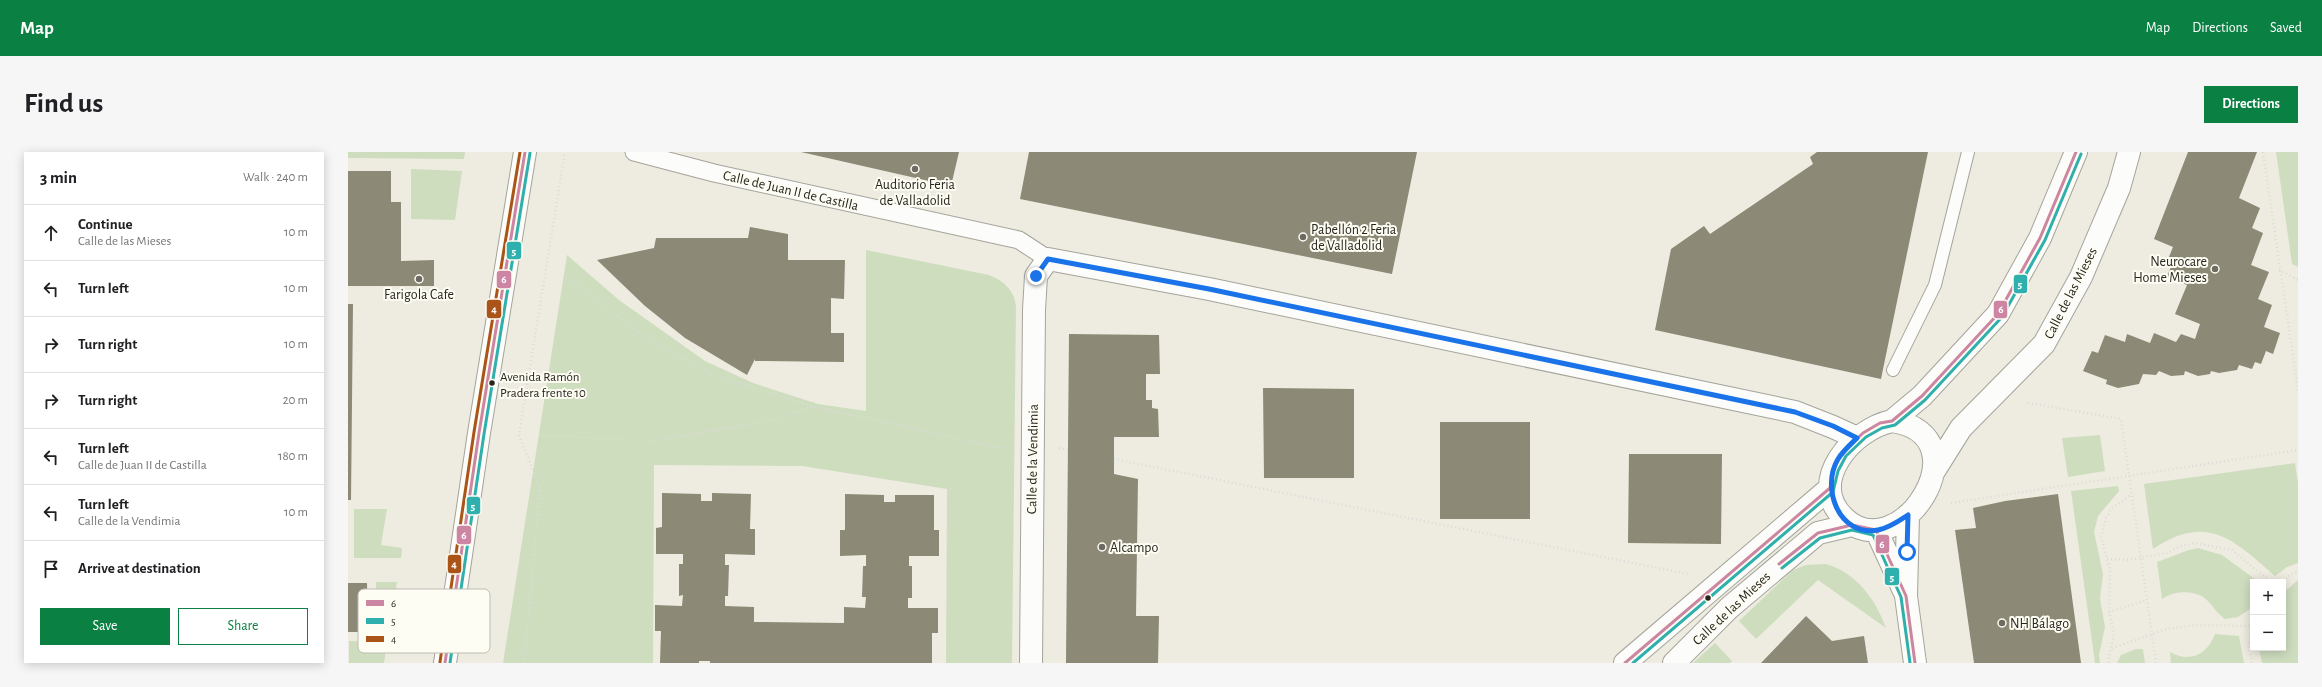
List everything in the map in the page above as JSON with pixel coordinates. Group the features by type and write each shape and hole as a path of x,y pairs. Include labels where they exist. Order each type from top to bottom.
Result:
{"street":[{"path":"456,589 480,425 524,152"},
{"name":"Calle de Juan II de Castilla","path":"634,152 714,172 1019,240 1048,259 1209,289 1795,412 1833,426 1857,438"},
{"path":"1892,421 1913,427 1924,436 1933,452 1934,471 1925,496 1908,515 1897,522 1876,530 1859,528 1852,525 1839,513 1832,502 1830,488 1831,478 1838,459 1857,438 1872,427 1892,421 1922,396 1998,314 2040,238 2076,152"},
{"name":"Calle de las Mieses","path":"1934,471 1961,428 2044,344 2081,277 2119,188 2129,152"},
{"name":"Calle de la Vendimia","path":"1030,663 1032,455 1036,276 1048,259"},
{"name":"Calle de las Mieses","path":"1625,663 1830,488"},
{"path":"1908,515 1906,596 1915,663"},
{"name":"Calle de las Mieses","path":"1674,663 1729,608 1818,533 1852,525"},
{"path":"1876,530 1906,596"},
{"path":"445,663 446,653"}],"lane":[{"path":"1893,370 1935,285 1968,152"}],"path":[{"path":"523,663 525,658 540,487 519,434 565,152"},
{"path":"2263,152 2279,270 2298,390"},
{"path":"2279,270 2298,280"},
{"path":"566,276 638,332 710,374 812,406 1032,455"},
{"path":"2028,403 2121,419 2131,476 2132,494 2156,663"},
{"path":"539,435 653,440 780,419 812,406"},
{"path":"1950,503 2298,450"},
{"path":"1114,459 1691,575"},
{"path":"2108,663 2114,633 2109,612 2111,582 2101,537 2106,518 2112,508 2132,494"},
{"path":"2107,559 2128,560 2141,558 2167,553 2181,546 2195,543 2232,550 2267,579"},
{"path":"2286,579 2291,574 2298,572"},
{"path":"2109,612 2147,600"},
{"path":"2111,648 2167,629 2197,625 2250,626"},
{"path":"2250,636 2249,647 2252,663"}],"green space":[{"path":"348,152 465,152 464,159 348,158"},
{"path":"2276,152 2298,152 2298,267 2292,264"},
{"path":"411,169 462,171 455,220 411,219"},
{"path":"866,250 989,275 1008,287 1015,301 1012,663 946,663 947,489 802,466 654,465 653,663 503,663 567,255 619,300 705,361 753,383 818,404 866,411"},
{"path":"2100,435 2105,471 2068,477 2062,438"},
{"path":"2295,463 2298,483 2298,563 2287,567 2275,576 2246,551 2232,542 2218,535 2204,532 2189,533 2172,538 2153,549 2144,484"},
{"path":"2118,486 2119,491 2098,516 2094,532 2103,574 2100,599 2105,627 2099,655 2100,663 2095,663 2071,491"},
{"path":"354,509 387,509 381,545 402,548 401,558 354,558"},
{"path":"2198,548 2222,555 2255,579 2250,579 2250,609 2238,617 2225,619 2205,598 2197,594 2181,592 2171,594 2162,599 2157,562"},
{"path":"1826,564 1847,573 1864,588 1877,607 1886,628 1818,580 1756,639 1739,621 1793,570 1806,565"},
{"path":"2298,580 2298,663 2262,663 2260,651 2286,651 2286,590"},
{"path":"376,582 397,582 396,589 376,589"},
{"path":"2215,634 2239,636 2244,663 2171,663 2170,652 2184,657 2197,655 2203,652 2212,641"},
{"path":"349,641 358,641 358,653 385,653 384,663 349,663"},
{"path":"1715,643 1732,661 1730,663 1693,663"},
{"path":"2136,649 2143,649 2145,663 2117,663 2121,655"}],"building":[{"name":"Auditorio Feria de Valladolid","path":"801,152 959,152 951,186"},
{"name":"Pabellón 2 Feria de Valladolid","path":"1029,152 1417,152 1392,274 1020,199"},
{"path":"1817,152 1928,152 1881,379 1655,330 1671,249 1704,226 1710,234 1813,164 1810,157"},
{"name":"Neurocare Home Mieses","path":"2188,152 2257,152 2239,198 2260,208 2252,228 2263,233 2251,265 2269,272 2258,299 2272,305 2264,327 2280,333 2273,354 2266,351 2261,364 2255,362 2252,369 2239,365 2237,370 2219,373 2211,371 2210,374 2198,376 2185,371 2184,375 2171,376 2159,371 2156,375 2143,374 2139,384 2118,388 2106,384 2107,380 2083,371 2092,351 2098,353 2105,335 2125,342 2127,334 2150,343 2154,333 2176,342 2181,334 2195,339 2200,324 2175,314 2187,285 2167,276 2175,258 2169,257 2173,247 2154,239"},
{"path":"348,171 391,171 391,202 401,202 401,261 434,260 434,286 348,286"},
{"path":"750,227 788,234 788,260 845,260 844,299 831,298 831,333 844,333 844,362 755,361 755,359 747,375 685,338 645,306 597,260 654,248 656,238 748,238"},
{"path":"348,304 353,304 351,500 348,500"},
{"name":"Alcampo","path":"1069,334 1159,335 1160,374 1146,374 1146,400 1152,400 1152,408 1158,409 1159,437 1114,437 1114,474 1138,479 1136,616 1159,616 1158,663 1066,663"},
{"path":"1263,388 1354,389 1354,478 1264,478"},
{"path":"1440,422 1530,422 1530,519 1440,519"},
{"path":"1629,454 1722,454 1721,544 1628,543"},
{"path":"662,493 701,494 701,501 712,501 712,493 751,494 750,529 755,529 755,555 725,554 725,565 729,565 728,596 725,596 725,606 754,607 754,622 844,623 844,607 865,608 866,597 862,597 863,566 866,566 866,555 840,556 840,530 845,530 845,494 884,495 884,502 895,502 895,495 934,495 934,530 939,530 939,556 909,556 909,566 912,566 912,598 908,598 908,608 938,608 938,633 932,633 932,663 710,663 710,661 699,661 699,663 660,663 661,631 655,631 655,605 682,606 683,595 679,596 679,564 683,564 683,554 656,554 656,528 662,527"},
{"path":"2058,494 2081,663 1974,663 1955,530 1976,528 1973,508 2005,501"},
{"path":"348,583 367,583 367,589 358,589 358,632 348,632"},
{"path":"1806,616 1832,641 1864,636 1868,663 1761,663"}],"transit line":[{"name":"4","path":"451,589 474,432 520,152"},
{"name":"6","path":"456,589 479,433 525,152"},
{"name":"6","path":"1625,663 1830,488 1833,469 1842,453 1863,433 1880,423 1892,421 1922,396 1998,314 2040,238 2076,152"},
{"name":"5","path":"461,589 484,434 530,153"},
{"name":"5","path":"1633,663 1833,492 1838,471 1846,456 1866,437 1882,428 1895,425 1925,400 2002,317 2045,240 2081,154"},
{"name":"6","path":"1779,564 1818,533 1852,525 1876,530 1906,596 1915,663"},
{"name":"5","path":"1782,568 1820,538 1852,530 1873,535 1901,597 1910,663"},
{"name":"4","path":"440,662 441,653"},
{"name":"6","path":"445,663 446,653"},
{"name":"5","path":"450,663 451,653"}],"place":[{"name":"Auditorio Feria de Valladolid","path":"915,169"},
{"name":"Pabellón 2 Feria de Valladolid","path":"1303,237"},
{"name":"Neurocare Home Mieses","path":"2215,269"},
{"name":"Farigola Cafe","path":"419,279"},
{"name":"Avenida Ramón Pradera frente 10","path":"492,383"},
{"name":"Alcampo","path":"1102,547"},
{"name":"NH Bálago","path":"2002,623"}],"route":[{"path":"1036,276 1048,259 1209,289 1795,412 1833,426 1857,438 1842,453 1833,469 1830,488 1832,502 1839,513 1846,520 1859,528 1876,530 1887,527 1908,515 1907,552"}]}
